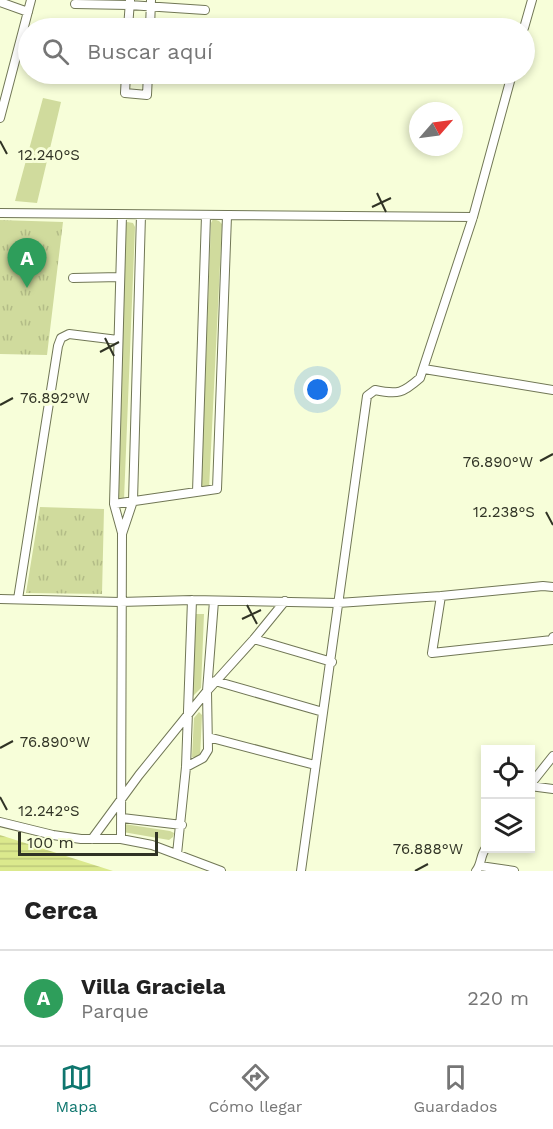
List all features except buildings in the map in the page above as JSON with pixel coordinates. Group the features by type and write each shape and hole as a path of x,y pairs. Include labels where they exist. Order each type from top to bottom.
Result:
{"street":[{"path":"26,18 31,0"},
{"path":"527,18 532,0"},
{"path":"0,2 28,12"},
{"path":"129,18 130,2"},
{"path":"75,4 130,2 205,10"},
{"path":"0,118 6,79 18,42"},
{"path":"125,84 125,93 147,94 148,84"},
{"path":"301,871 332,662 367,396 375,390 398,393 406,390 420,378 473,217 509,84"},
{"path":"0,213 473,217"},
{"path":"121,839 122,534 114,504 122,215"},
{"path":"122,534 133,501 141,215"},
{"path":"197,492 206,216"},
{"path":"114,504 217,489 227,216"},
{"path":"73,278 120,277"},
{"path":"18,599 61,338 69,334 118,340"},
{"path":"424,369 553,390"},
{"path":"0,599 339,603 553,587"},
{"path":"441,596 432,653 552,640 553,637"},
{"path":"177,855 182,825 186,767 192,600"},
{"path":"186,767 206,755 207,691 214,601"},
{"path":"92,839 215,681 285,601"},
{"path":"254,639 332,662"},
{"path":"215,681 323,712"},
{"path":"208,737 315,765"},
{"path":"535,780 553,756"},
{"path":"535,786 553,789"},
{"path":"122,818 182,825"},
{"path":"0,822 52,835 121,839 152,845 221,871"},
{"path":"482,853 478,869 514,871"}],"green space":[{"path":"43,98 61,102 37,203 15,201"},
{"path":"213,219 222,224 209,489 201,491 211,223"},
{"path":"0,220 63,222 47,355 0,354"},
{"path":"127,222 133,223 135,227 123,503 115,499 124,226"},
{"path":"40,507 104,509 102,594 26,593"},
{"path":"195,614 204,614 201,688 191,698"},
{"path":"199,712 202,715 200,757 192,757 194,718"},
{"path":"124,824 174,833 169,840 123,832"}],"shaded area":[{"path":"0,835 113,871 0,871"}],"place":[{"name":"Villa Graciela","path":"27,288"}]}
